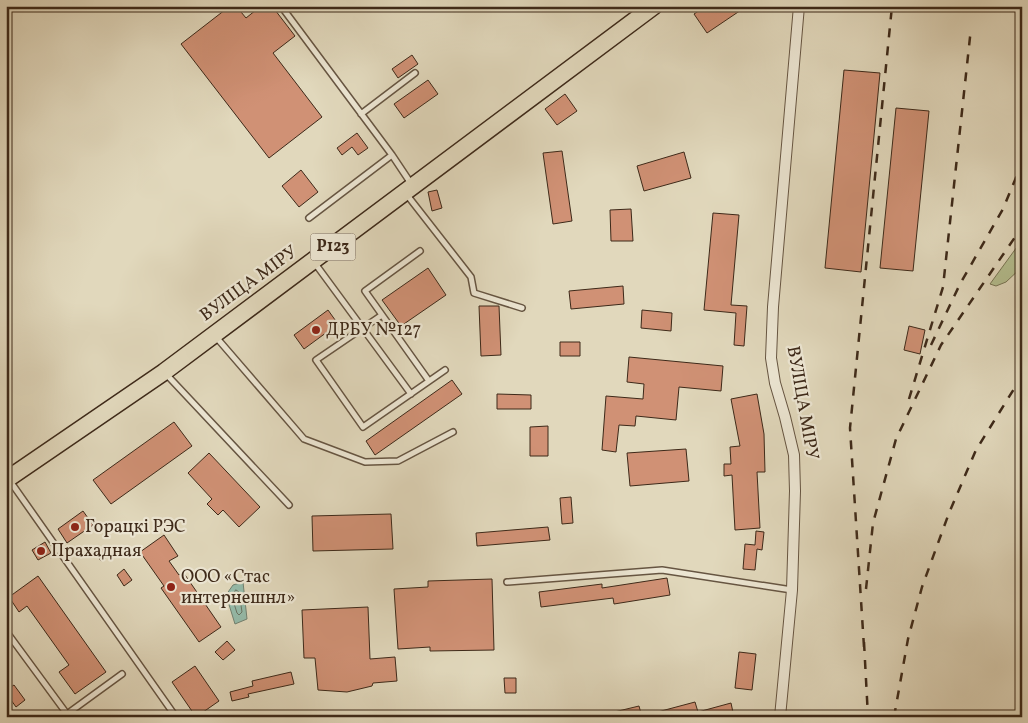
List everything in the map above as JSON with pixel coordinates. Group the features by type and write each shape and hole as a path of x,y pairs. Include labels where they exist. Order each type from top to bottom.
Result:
{"main road":[{"name":"ВУЛІЦА МІРУ","path":"7,479 164,372 654,6"}],"street":[{"name":"ВУЛІЦА МІРУ","path":"780,717 792,590 795,491 794,455 775,383 771,358 772,307 799,6"}],"lane":[{"path":"280,6 392,155 409,189 471,277 474,294 522,308"},
{"path":"361,114 416,72"},
{"path":"309,218 392,155"},
{"path":"420,251 365,290 429,381"},
{"path":"314,261 411,394"},
{"path":"382,315 316,360 363,427 445,370"},
{"path":"214,335 304,439 365,462 398,460 452,432"},
{"path":"164,372 289,505"},
{"path":"7,479 176,717"},
{"path":"507,582 662,570 792,590"},
{"path":"6,631 67,714 122,674"}],"shaded area":[{"path":"1022,240 1022,267 1006,282 996,286 990,284"}],"water":[{"path":"243,582 247,619 235,624 226,595 233,585"}],"building":[{"path":"230,6 236,6 246,18 261,6 272,6 295,36 273,53 322,117 269,158 181,44"},
{"path":"706,6 747,6 707,33 694,14"},
{"path":"412,55 418,64 398,78 392,69"},
{"path":"844,70 880,73 861,272 825,268"},
{"path":"428,80 438,94 404,118 394,104"},
{"path":"565,94 577,111 557,125 545,109"},
{"path":"896,108 929,111 913,271 880,268"},
{"path":"357,133 368,148 358,155 352,147 342,155 337,148"},
{"path":"562,151 572,221 553,224 543,153"},
{"path":"684,152 691,178 644,191 637,166"},
{"path":"301,170 318,192 299,207 282,186"},
{"path":"437,190 442,208 432,211 428,192"},
{"path":"631,209 633,241 611,241 610,210"},
{"path":"713,213 739,215 731,305 747,306 744,346 734,345 736,313 704,310"},
{"path":"428,268 446,295 401,326 382,300"},
{"path":"623,286 624,304 571,309 569,291"},
{"path":"479,306 499,306 501,355 481,356"},
{"name":"ДРБУ №127","path":"328,310 338,324 304,349 294,335"},
{"path":"642,310 672,313 671,331 641,328"},
{"path":"909,326 925,330 920,354 904,350"},
{"path":"560,342 580,342 580,356 560,356"},
{"path":"629,357 723,366 721,391 679,387 676,420 636,416 635,426 619,425 616,452 602,450 606,396 643,399 644,384 627,382"},
{"path":"452,380 462,394 375,455 366,441"},
{"path":"497,394 531,395 531,409 497,409"},
{"path":"757,394 764,434 765,472 757,472 760,528 735,530 732,475 724,476 724,464 731,464 730,447 740,446 731,399"},
{"path":"174,422 192,446 111,504 93,480"},
{"path":"548,426 548,456 530,456 530,427"},
{"path":"686,449 689,481 630,486 627,453"},
{"path":"209,453 260,507 239,527 223,510 218,515 207,504 212,499 188,473"},
{"path":"571,497 573,523 562,524 560,498"},
{"name":"Горацкі РЭС","path":"83,511 93,525 67,543 58,529"},
{"path":"391,514 393,549 313,551 312,516"},
{"path":"548,527 550,540 477,546 476,533"},
{"path":"756,531 764,532 762,550 757,549 755,570 743,569 745,544 755,545"},
{"path":"164,535 178,556 169,561 179,575 183,572 221,627 199,642 161,588 164,586 140,552"},
{"name":"Прахадная","path":"45,542 51,553 38,560 32,550"},
{"path":"103,548 108,556 101,561 96,553"},
{"path":"124,569 132,580 124,586 117,575"},
{"path":"38,576 106,672 75,694 59,672 69,665 27,606 19,612 9,597"},
{"path":"667,578 670,595 614,604 613,598 541,607 539,592 602,584 602,588"},
{"path":"492,579 494,650 430,651 430,647 398,649 394,589 428,587 428,581"},
{"path":"368,607 370,659 395,657 397,681 373,683 372,686 347,692 318,690 315,658 304,658 302,610"},
{"path":"227,641 235,650 223,660 215,652"},
{"path":"739,652 756,654 752,690 735,688"},
{"path":"195,666 219,701 196,717 172,682"},
{"path":"291,672 294,684 248,694 249,697 232,701 230,692 253,686 252,681"},
{"path":"504,678 516,678 516,693 505,693"},
{"path":"14,685 25,700 16,707 6,693 6,690"},
{"path":"695,702 698,712 731,703 734,717 650,717 650,714"},
{"path":"639,706 642,717 607,717 606,714"}],"railway":[{"path":"864,647 850,428 892,6"},
{"path":"909,399 943,287 971,28"},
{"path":"931,345 960,284 1003,209 1022,163"},
{"path":"866,589 873,523 896,439 941,345 1022,227"},
{"path":"894,717 908,639 922,587 949,513 976,450 1022,376"},
{"path":"864,642 868,717"}],"place":[{"name":"ДРБУ №127","path":"316,330"},
{"name":"Горацкі РЭС","path":"75,527"},
{"name":"Прахадная","path":"41,551"},
{"name":"ООО «Стас интернешнл»","path":"171,587"}]}
